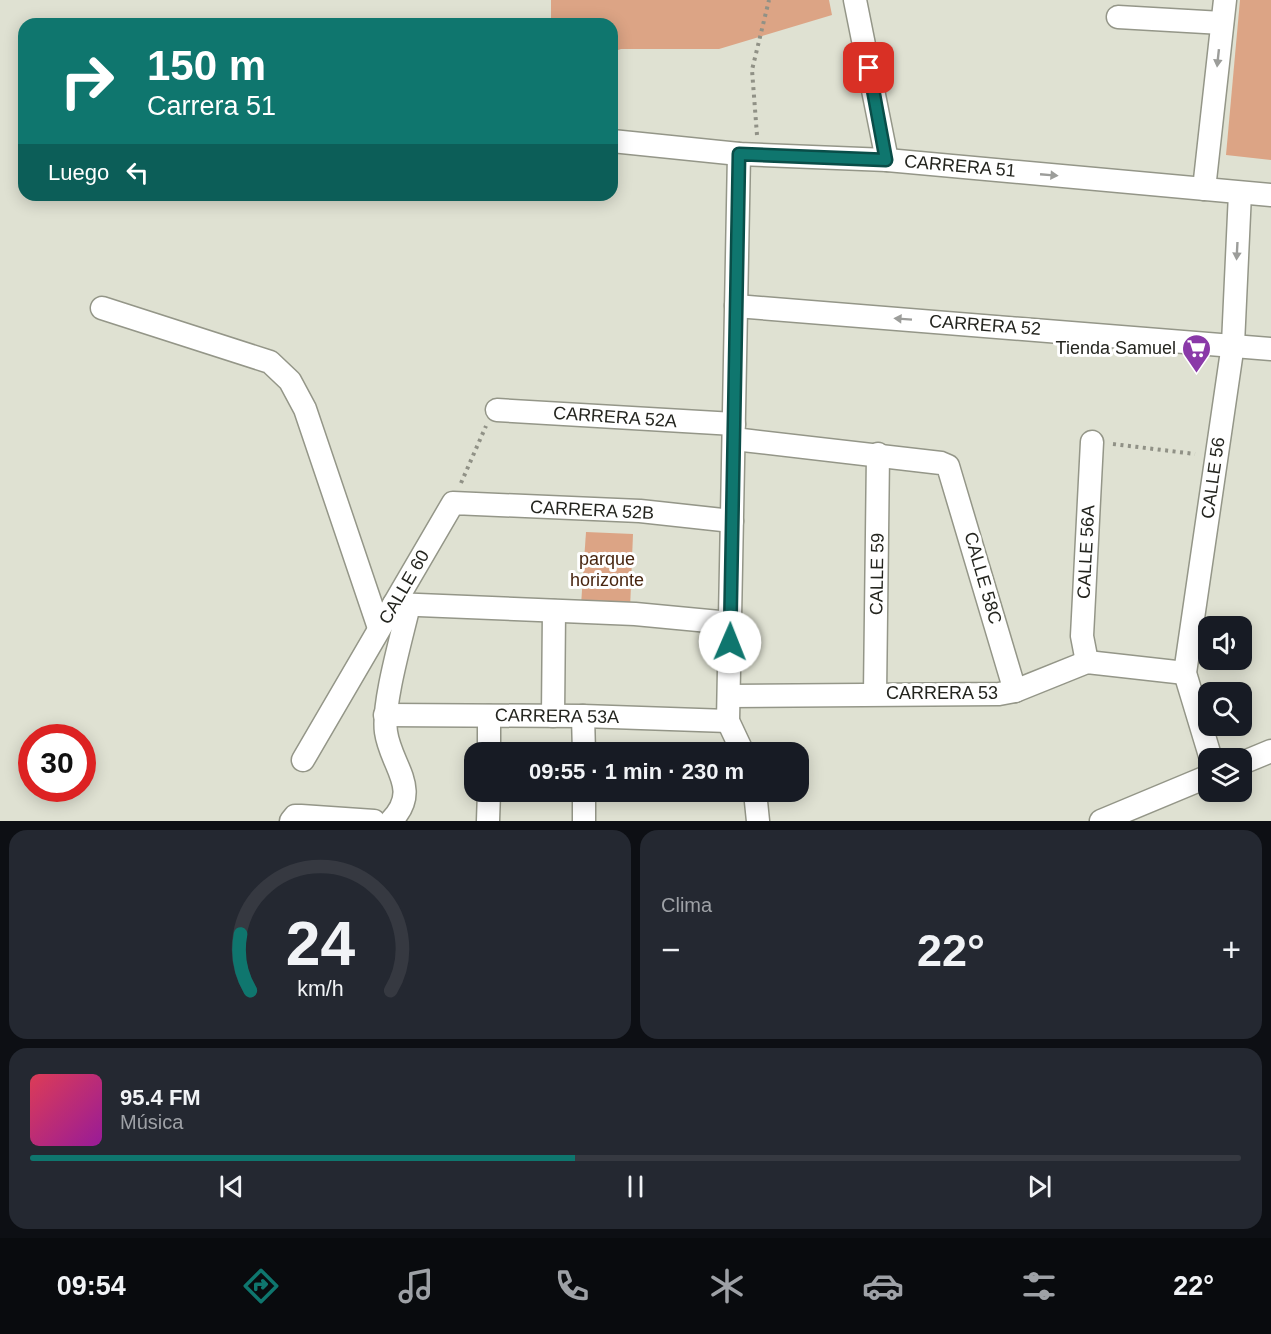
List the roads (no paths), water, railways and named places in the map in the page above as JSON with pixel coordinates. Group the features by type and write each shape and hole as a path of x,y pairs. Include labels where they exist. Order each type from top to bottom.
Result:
{"street":[{"path":"855,0 886,160"},
{"path":"1204,189 1225,0"},
{"path":"1118,17 1222,23"},
{"name":"CARRERA 51","path":"618,142 749,154 886,160 1271,195"},
{"path":"738,742 728,721 736,306 749,154"},
{"name":"CALLE 56","path":"1208,748 1185,673 1233,344 1240,193"},
{"name":"CARRERA 52","path":"736,306 1271,348"},
{"path":"102,308 270,362 290,381 305,409 379,628"},
{"name":"CARRERA 52A","path":"496,410 734,431 941,463 948,466"},
{"name":"CALLE 56A","path":"1087,662 1082,636 1092,442"},
{"name":"CALLE 59","path":"875,694 878,454"},
{"name":"CALLE 58C","path":"948,466 1016,691"},
{"name":"CALLE 60","path":"303,760 379,628 402,604 453,503"},
{"name":"CARRERA 52B","path":"453,503 640,511 732,521"},
{"path":"392,821 402,810 406,800 405,785 389,745 385,716 402,604 635,614 730,624"},
{"path":"553,716 554,611"},
{"name":"CARRERA 53","path":"729,696 999,694 1016,691 1087,662 1185,673"},
{"name":"CARRERA 53A","path":"385,716 583,716 728,721"},
{"path":"489,716 489,742"},
{"path":"583,716 584,742"},
{"path":"1252,759 1271,751"},
{"path":"1101,821 1198,781"},
{"path":"489,802 489,821"},
{"path":"584,802 584,821"},
{"path":"756,802 758,821"},
{"path":"293,819 374,821"}],"place":[{"name":"Tienda Samuel","path":"1197,374"}],"park label":[{"name":"parque horizonte","path":"607,569"}]}
